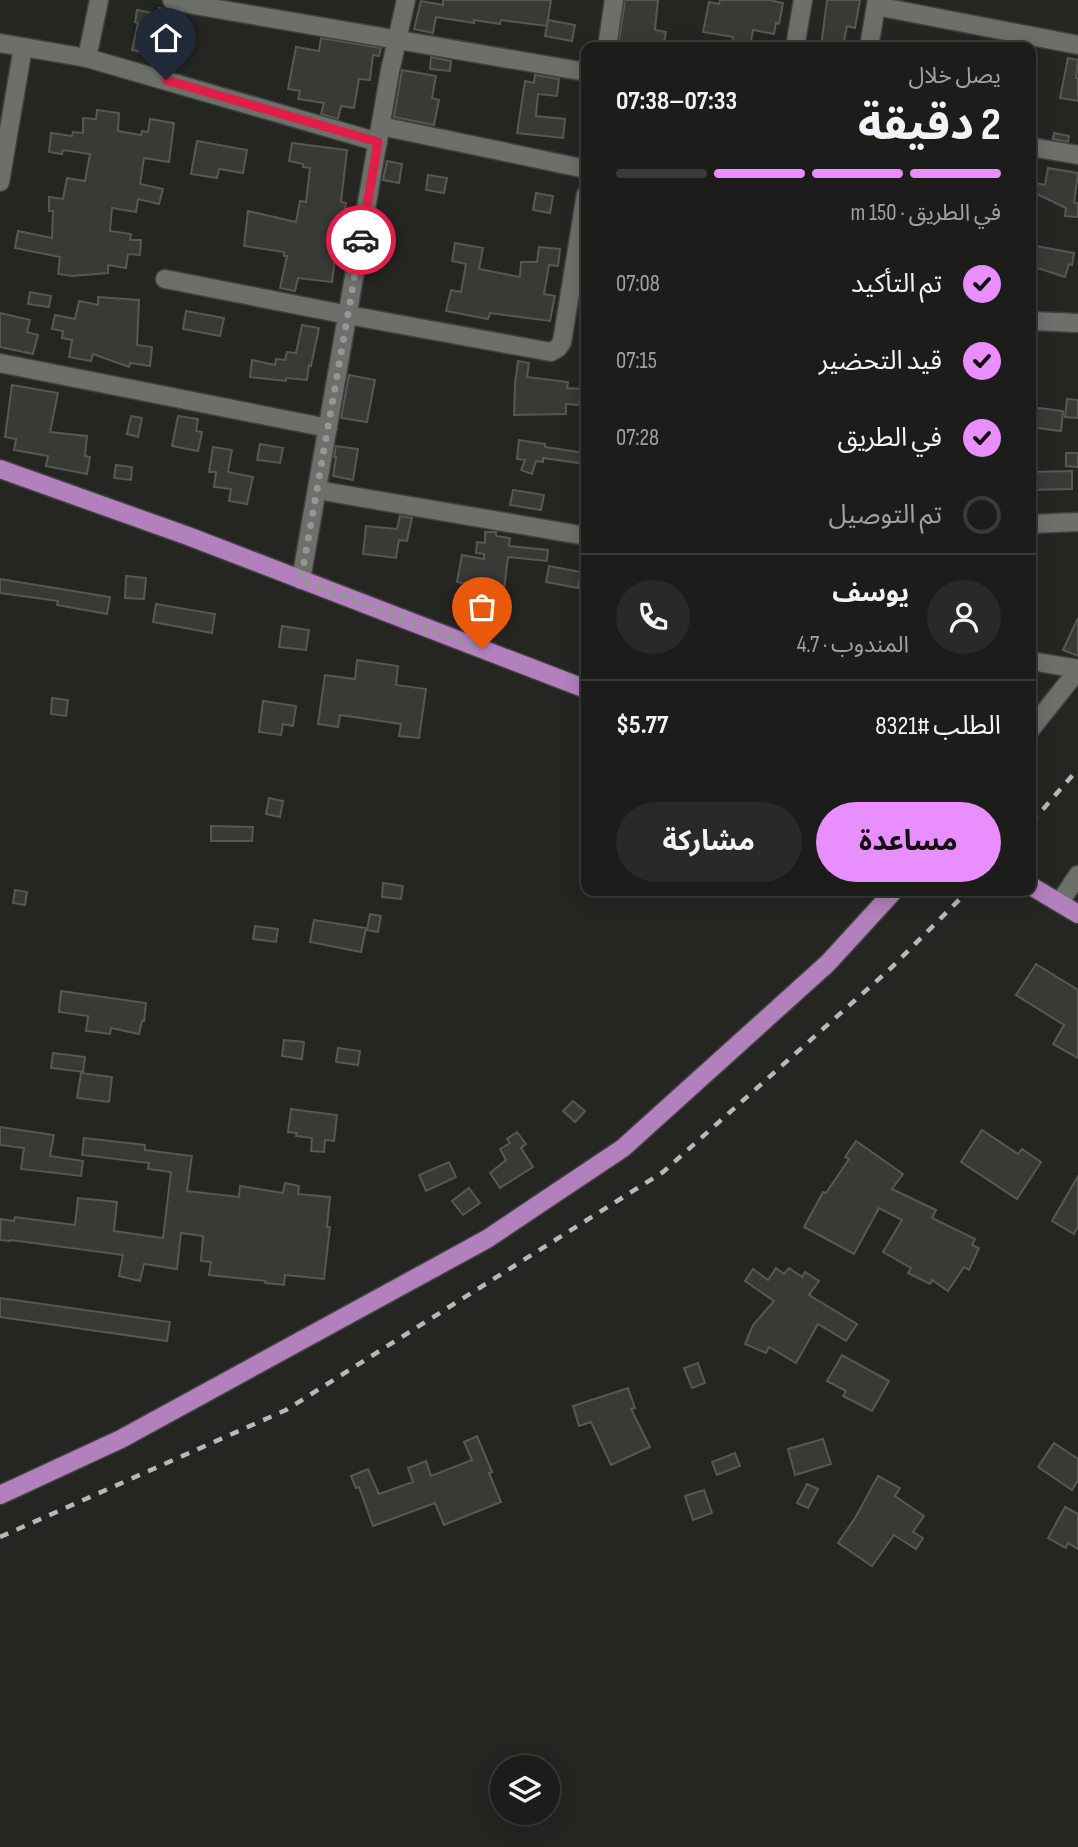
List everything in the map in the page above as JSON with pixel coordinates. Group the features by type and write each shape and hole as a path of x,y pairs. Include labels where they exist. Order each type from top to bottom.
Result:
{"main road":[{"path":"0,469 188,536 581,687"},
{"path":"1036,889 1078,914"},
{"path":"0,1495 121,1439 487,1238 624,1148 828,963 889,896"}],"street":[{"path":"87,58 99,0"},
{"path":"172,0 581,71"},
{"path":"301,580 406,0"},
{"path":"608,42 614,0"},
{"path":"796,42 803,0"},
{"path":"870,42 877,3 1078,45"},
{"path":"0,43 87,58 380,134 581,168"},
{"path":"0,182 23,47"},
{"path":"1036,148 1078,155"},
{"path":"165,279 348,316 551,352 562,342 581,252"},
{"path":"1036,321 1078,322"},
{"path":"0,363 328,428"},
{"path":"317,490 581,535"},
{"path":"1036,524 1078,522"},
{"path":"1036,662 1078,669 1036,723"},
{"path":"1060,902 1078,875"}],"building":[{"path":"443,0 551,0 547,26 501,20 500,24 474,20 474,23 436,17 433,33 414,29 421,1 443,5"},
{"path":"625,0 658,0 655,30 666,32 664,42 619,42"},
{"path":"720,0 769,0 783,3 774,34 753,30 751,42 732,42 733,37 703,32 709,2 719,4"},
{"path":"827,0 860,0 855,28 847,26 844,42 822,42"},
{"path":"159,8 179,13 170,58 132,50 138,23 135,22 137,10 158,14"},
{"path":"548,20 575,25 572,41 545,36"},
{"path":"321,38 381,48 379,56 373,55 370,80 359,79 354,108 341,106 338,119 321,114 324,103 298,99 300,91 288,89 296,47 319,51"},
{"path":"431,57 451,61 450,71 430,69"},
{"path":"1068,58 1078,60 1078,101 1060,98"},
{"path":"402,70 436,76 432,98 439,100 434,125 394,117"},
{"path":"535,75 559,79 557,96 538,94 536,116 565,119 563,138 517,133 525,81 534,83"},
{"path":"97,110 119,113 118,131 141,135 142,131 148,132 150,119 174,123 169,162 144,158 140,184 163,189 159,204 138,199 136,212 112,208 110,231 131,234 130,240 141,240 140,255 128,254 126,268 108,265 108,273 72,276 58,274 60,257 15,248 18,231 52,238 53,211 49,211 49,197 63,199 67,178 85,181 90,154 63,150 62,154 49,152 51,133 72,136 73,132 83,133 83,118 96,119"},
{"path":"1054,133 1069,136 1068,142 1053,139"},
{"path":"197,141 247,150 243,173 219,169 217,178 191,174"},
{"path":"292,143 347,150 341,202 346,203 332,282 298,278 295,291 280,288 287,256 284,256 284,252 244,246 248,211 296,222 300,201 306,202 310,168 289,161"},
{"path":"387,161 402,164 399,183 383,180"},
{"path":"1048,168 1078,173 1074,203 1078,203 1078,217 1065,216 1066,208 1036,193 1036,183 1045,185"},
{"path":"428,175 447,178 444,193 426,190"},
{"path":"536,193 553,196 550,213 533,210"},
{"path":"455,243 483,248 479,269 520,277 521,262 537,262 539,247 560,249 558,266 549,265 544,294 555,296 550,321 490,313 488,319 446,311 451,290 461,292 466,264 452,261"},
{"path":"1036,246 1074,253 1072,265 1069,264 1065,277 1036,268"},
{"path":"30,292 51,296 49,307 28,304"},
{"path":"98,297 139,300 137,345 152,347 150,366 130,363 129,367 93,354 91,361 69,357 72,340 62,338 63,331 52,329 55,315 75,319 79,301 98,305"},
{"path":"186,311 224,318 220,336 183,329"},
{"path":"0,313 30,320 27,332 38,335 33,354 0,347"},
{"path":"302,325 319,328 307,380 286,378 286,381 250,377 252,360 275,365 276,359 285,360 287,352 296,353"},
{"path":"518,361 529,363 527,377 568,382 567,388 581,389 579,405 566,404 566,414 514,415"},
{"path":"349,375 375,380 367,422 341,418"},
{"path":"12,385 58,393 50,432 87,436 85,456 90,457 87,474 46,466 48,456 14,450 16,439 5,437"},
{"path":"1067,399 1078,400 1078,418 1065,417"},
{"path":"1036,408 1063,411 1061,431 1036,428"},
{"path":"131,416 142,418 138,437 127,434"},
{"path":"178,416 198,419 196,431 202,432 198,451 172,446"},
{"path":"519,440 581,452 581,463 543,458 543,462 536,461 532,474 521,470 525,460 517,459"},
{"path":"260,444 283,448 280,463 257,460"},
{"path":"336,446 358,449 353,480 333,476"},
{"path":"213,447 232,450 228,472 253,477 247,504 229,501 231,489 214,487 216,472 209,472"},
{"path":"1066,453 1078,453 1078,467 1066,466"},
{"path":"116,465 132,467 131,480 114,478"},
{"path":"1072,471 1072,489 1036,490 1036,472"},
{"path":"513,490 544,495 541,510 510,505"},
{"path":"400,516 412,518 407,541 399,540 396,558 363,554 366,526 397,529"},
{"path":"485,532 496,532 496,536 510,538 509,546 548,550 547,561 508,557 504,589 457,582 462,555 484,559 484,554 476,553 477,542 485,543"},
{"path":"549,566 581,572 578,588 546,582"},
{"path":"126,576 146,578 144,599 125,598"},
{"path":"0,579 110,597 107,614 57,605 58,601 0,593"},
{"path":"156,604 215,614 212,633 153,622"},
{"path":"1078,618 1078,656 1063,650"},
{"path":"282,626 309,630 306,650 279,647"},
{"path":"357,660 398,666 396,685 426,689 419,738 399,736 401,724 340,715 338,727 318,724 325,675 355,679"},
{"path":"52,698 68,700 66,716 51,714"},
{"path":"263,701 296,706 293,726 283,724 281,735 259,732"},
{"path":"269,798 283,801 280,817 266,814"},
{"path":"211,826 253,827 252,841 211,841"},
{"path":"383,883 403,886 401,899 382,897"},
{"path":"15,890 27,892 25,905 13,903"},
{"path":"370,914 381,916 378,932 367,930"},
{"path":"314,920 366,928 361,952 310,942"},
{"path":"255,926 278,929 276,942 253,939"},
{"path":"1036,964 1078,990 1078,1058 1053,1044 1064,1025 1016,995"},
{"path":"61,991 146,1003 139,1034 111,1028 110,1034 86,1031 88,1016 59,1012"},
{"path":"284,1040 304,1042 302,1059 282,1056"},
{"path":"338,1048 360,1051 358,1065 336,1062"},
{"path":"53,1053 85,1057 83,1072 51,1068"},
{"path":"81,1073 112,1077 109,1102 77,1098"},
{"path":"573,1101 585,1111 575,1122 563,1111"},
{"path":"291,1109 337,1115 334,1141 325,1140 324,1152 311,1151 312,1138 288,1132"},
{"path":"0,1127 54,1135 50,1156 83,1161 81,1176 21,1169 24,1148 0,1145"},
{"path":"982,1130 1018,1154 1022,1149 1041,1162 1017,1199 961,1162"},
{"path":"517,1132 526,1144 521,1148 533,1167 500,1188 490,1173 506,1160 500,1149 510,1143 507,1139"},
{"path":"84,1138 145,1145 145,1150 192,1156 187,1191 239,1197 240,1186 283,1193 285,1183 299,1186 298,1194 330,1197 327,1227 330,1227 324,1279 285,1275 284,1285 209,1275 211,1262 201,1261 203,1236 181,1233 177,1269 144,1264 140,1281 119,1276 123,1255 0,1240 1,1219 14,1221 15,1217 75,1225 78,1198 117,1202 114,1231 163,1238 171,1172 148,1169 149,1163 82,1155"},
{"path":"856,1141 903,1174 892,1189 936,1210 932,1218 975,1239 972,1245 979,1248 969,1270 964,1267 948,1291 932,1280 930,1284 908,1273 911,1268 883,1252 902,1220 879,1208 854,1254 804,1227 823,1192 826,1193 849,1159 845,1157"},
{"path":"449,1162 456,1177 426,1191 419,1175"},
{"path":"1078,1176 1078,1227 1074,1234 1052,1221"},
{"path":"469,1188 480,1203 463,1215 452,1201"},
{"path":"776,1268 784,1274 789,1268 802,1277 805,1272 819,1281 809,1295 857,1324 846,1341 818,1324 796,1363 769,1347 766,1353 745,1344 753,1325 774,1301 745,1281 753,1269 768,1280"},
{"path":"0,1298 170,1322 167,1341 0,1317"},
{"path":"842,1355 889,1381 872,1411 843,1396 846,1391 827,1381"},
{"path":"698,1363 705,1383 692,1388 684,1368"},
{"path":"628,1388 635,1408 631,1409 650,1447 611,1465 591,1422 579,1426 573,1406"},
{"path":"477,1436 501,1502 444,1525 435,1503 373,1526 359,1487 356,1488 351,1476 368,1469 379,1494 413,1482 408,1468 426,1461 431,1476 472,1460 464,1442"},
{"path":"823,1439 831,1464 795,1475 788,1449"},
{"path":"1054,1443 1078,1459 1078,1480 1072,1490 1038,1467"},
{"path":"735,1453 740,1466 717,1475 712,1462"},
{"path":"878,1476 900,1488 895,1496 924,1516 913,1532 923,1538 916,1549 894,1535 872,1566 838,1543"},
{"path":"807,1484 818,1489 808,1508 797,1503"},
{"path":"704,1490 712,1513 693,1520 685,1496"},
{"path":"1065,1507 1078,1514 1078,1549 1068,1543 1066,1548 1048,1538"}],"railway":[{"path":"1036,817 1078,769"},
{"path":"0,1537 286,1410 663,1172 891,968 963,896"}],"way so far":[{"path":"361,240 301,580 482,649"}],"route":[{"path":"166,80 378,142 361,240"}]}
